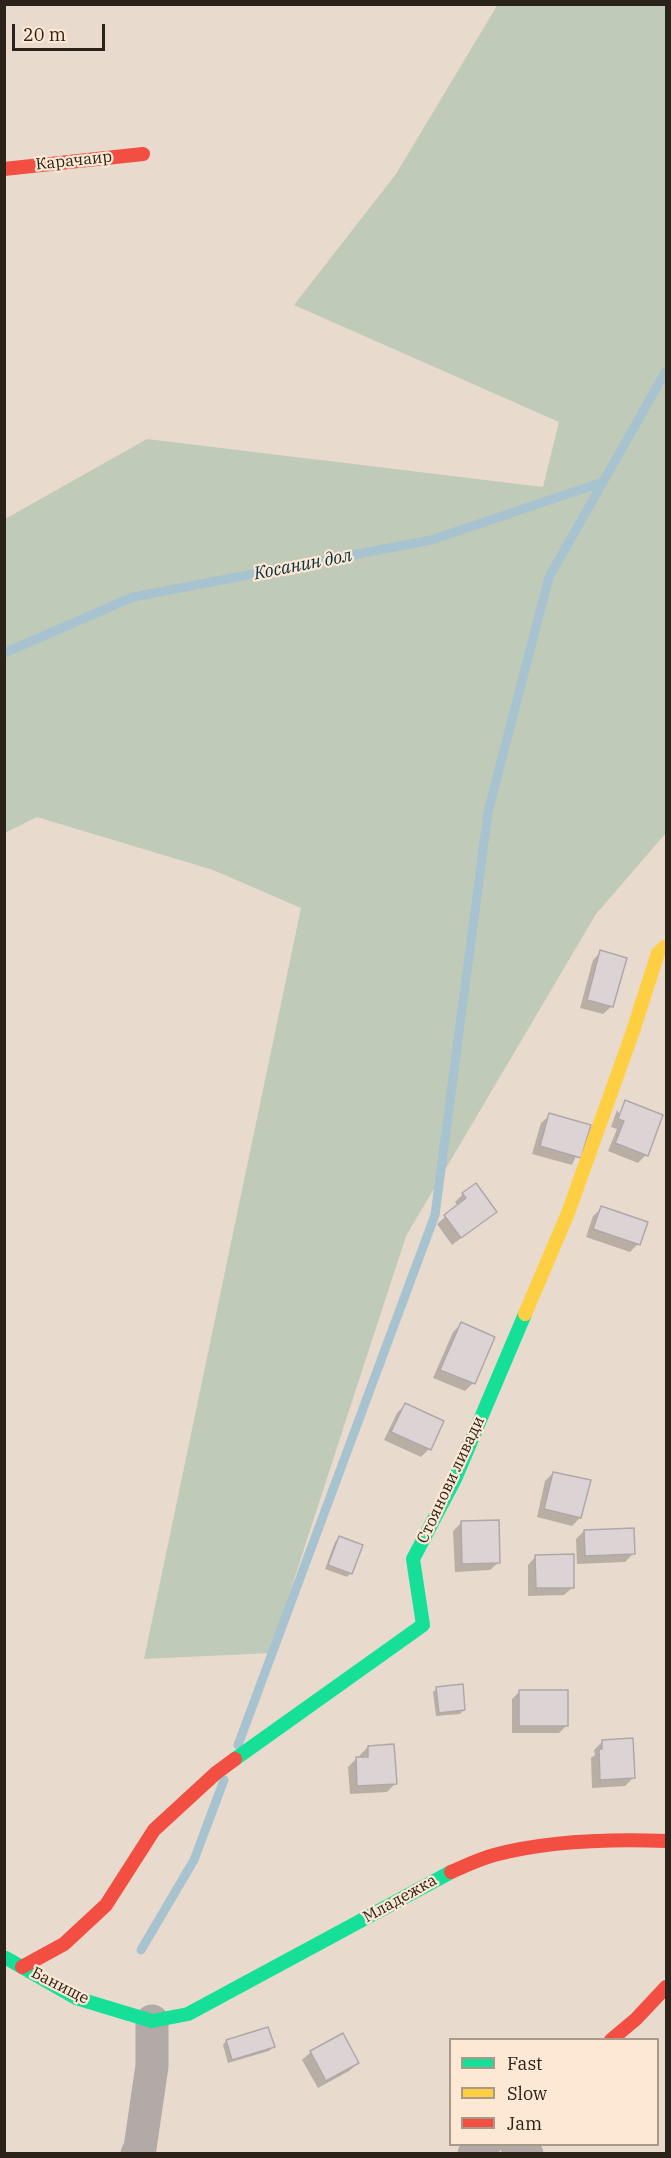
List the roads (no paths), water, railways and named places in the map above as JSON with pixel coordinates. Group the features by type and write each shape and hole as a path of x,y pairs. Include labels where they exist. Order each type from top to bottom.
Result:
{"street":[{"name":"Карачаир","path":"4,169 143,154"},
{"name":"Стоянови ливади","path":"22,1967 64,1944 106,1905 154,1830 216,1773 423,1625 413,1559 455,1479 568,1213 632,1034 658,953 666,946"},
{"name":"Младежка","path":"152,2020 188,2014 446,1874 493,1855 619,1839 666,1840"},
{"name":"Банище","path":"4,1957 75,1998 152,2020"},
{"path":"613,2038 636,2019 666,1988"},
{"path":"137,2154 140,2148 152,2066 152,2020"}],"waterway":[{"path":"238,1745 435,1215 488,812 549,577 666,371"},
{"name":"Косанин дол","path":"4,653 133,597 431,540 603,482"},
{"path":"141,1950 194,1860 224,1780"}]}
